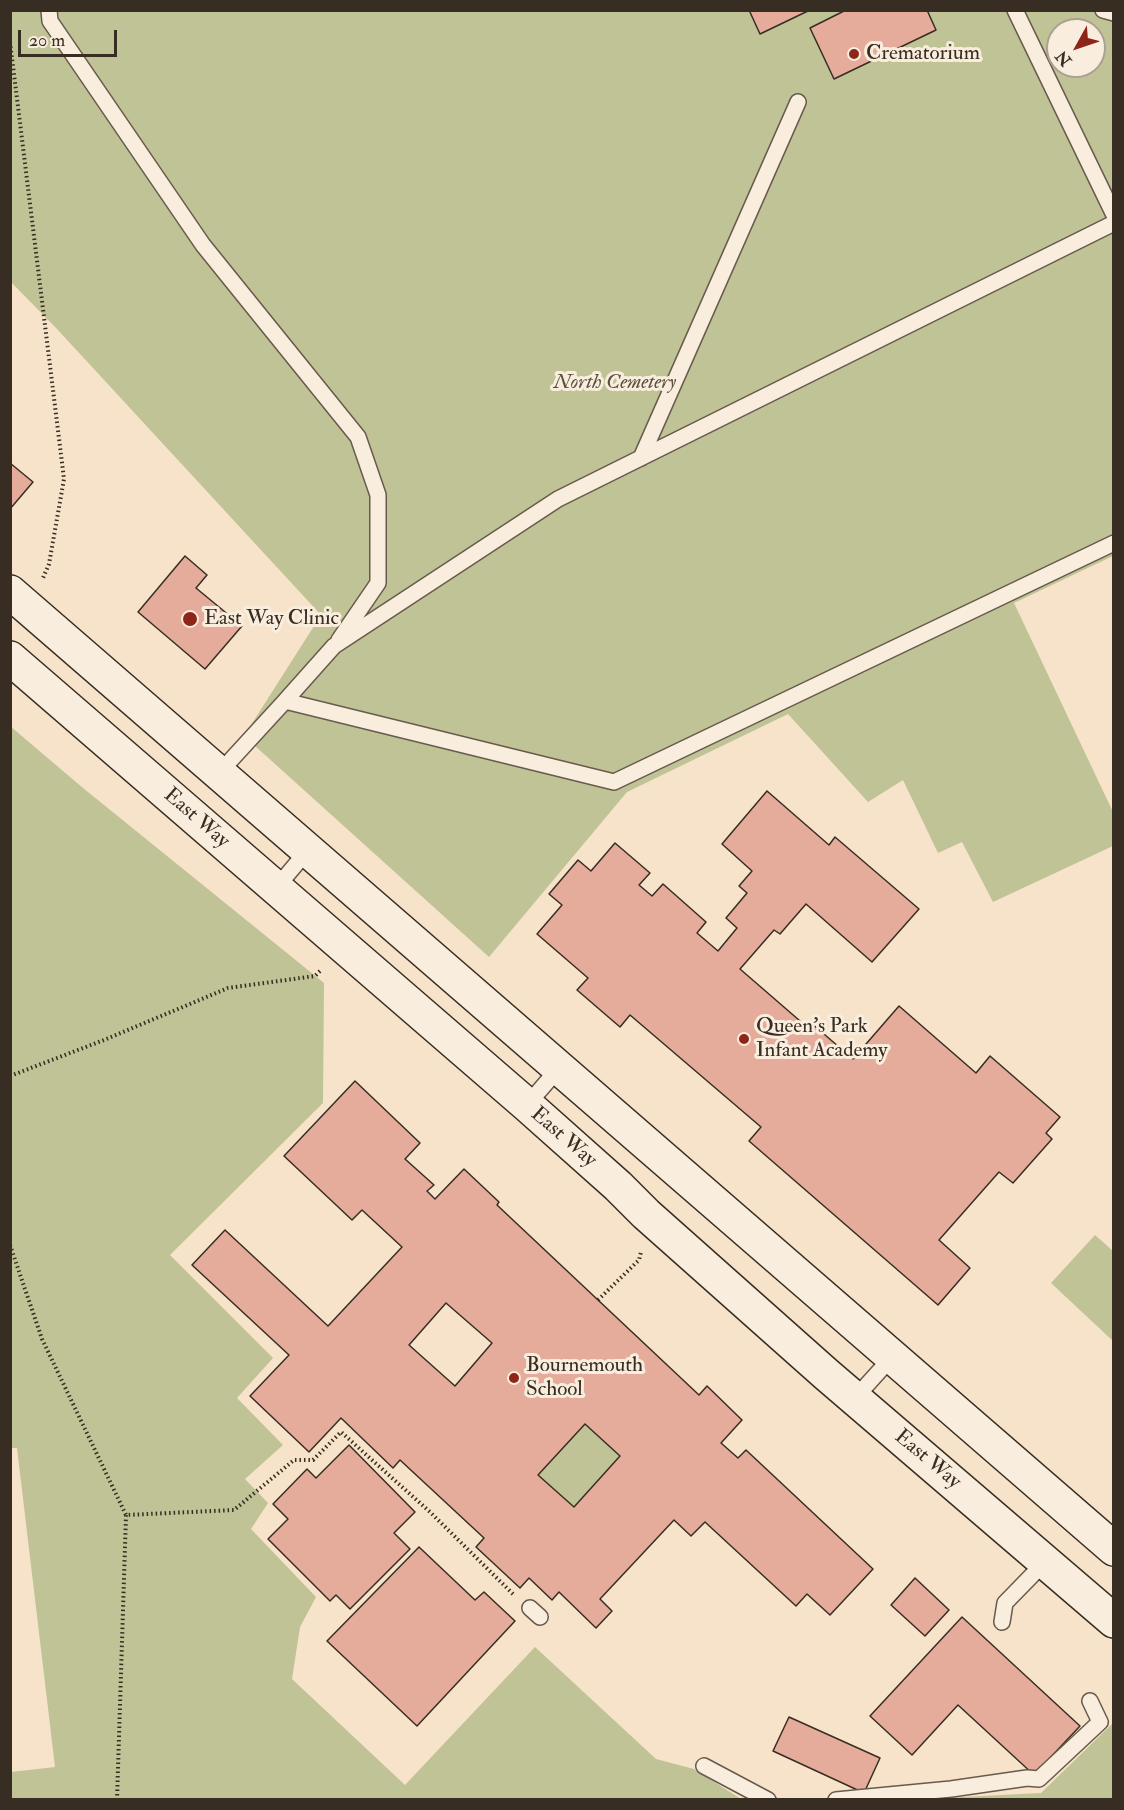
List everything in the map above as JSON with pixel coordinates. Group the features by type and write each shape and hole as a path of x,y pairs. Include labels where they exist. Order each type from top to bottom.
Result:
{"street":[{"path":"20,600 1113,1549"},
{"name":"East Way","path":"10,658 527,1105 618,1186 646,1215 855,1398 1045,1562 1110,1610"}],"lane":[{"path":"49,10 50,21 203,245 358,437 378,495 378,583 334,646 219,773"},
{"path":"1016,10 1113,215"},
{"path":"1103,10 1113,13"},
{"path":"641,458 798,102"},
{"path":"334,646 558,500 1113,223"},
{"path":"285,701 614,782 1113,543"},
{"path":"276,888 308,850"},
{"path":"527,1105 558,1068"},
{"path":"855,1398 893,1356"},
{"path":"1002,1622 1005,1604 1045,1562"},
{"path":"836,1800 951,1789 1027,1778 1039,1779 1100,1722 1090,1701"},
{"path":"704,1766 768,1800"}],"path":[{"path":"10,42 64,479 49,564 20,600"},
{"path":"10,1076 104,1040 228,988 315,976 344,947"},
{"path":"598,1300 639,1260 646,1215"},
{"path":"10,1245 42,1339 126,1515 117,1800"},
{"path":"126,1515 234,1510 294,1460 313,1460 341,1432 430,1512 506,1588 535,1612"}],"green space":[{"name":"North Cemetery","path":"10,11 1113,11 1113,556 1014,603 1113,812 1113,846 993,902 962,842 938,853 903,780 868,802 788,714 627,792 489,957 244,736 321,615 11,282"},
{"path":"10,726 324,983 323,1103 170,1255 273,1358 237,1398 283,1445 245,1479 268,1503 251,1529 316,1597 300,1627 292,1679 405,1785 535,1647 656,1759 694,1769 741,1799 11,1799 11,1772 55,1767 17,1448 10,1448"},
{"path":"1095,1235 1113,1251 1113,1341 1051,1283"},
{"path":"585,1424 620,1456 574,1507 538,1475"},
{"path":"1113,1723 1113,1799 903,1800 1041,1793"}],"building":[{"path":"749,10 810,10 760,34"},
{"name":"Crematorium","path":"846,10 927,10 936,30 834,79 810,28"},
{"path":"10,463 33,482 10,509"},
{"name":"East Way Clinic","path":"185,556 207,575 196,588 242,626 205,669 138,612"},
{"name":"Queen's Park Infant Academy","path":"767,791 829,845 835,837 919,909 872,962 806,904 780,934 774,930 740,969 807,1027 810,1022 853,1059 899,1006 976,1073 990,1056 1060,1117 1046,1133 1052,1139 1013,1183 999,1172 939,1240 970,1268 938,1305 749,1141 761,1127 630,1015 620,1027 577,990 588,978 537,934 562,905 549,894 578,860 591,871 615,843 650,873 639,885 652,896 663,884 706,922 697,933 718,951 737,928 726,918 747,893 739,886 752,871 722,844"},
{"path":"355,1081 420,1143 405,1159 434,1185 427,1191 435,1199 464,1169 499,1202 497,1205 699,1395 707,1386 742,1420 721,1443 738,1458 746,1450 873,1569 830,1615 807,1594 796,1606 705,1522 691,1536 674,1520 600,1599 612,1611 596,1628 559,1592 552,1600 529,1578 520,1588 476,1547 484,1538 400,1460 393,1468 341,1418 309,1452 250,1396 289,1355 192,1265 225,1230 328,1326 402,1247 362,1210 352,1220 284,1156","holes":["446,1303 492,1343 455,1386 409,1345","585,1424 620,1456 574,1507 538,1475"]},
{"path":"349,1445 415,1512 394,1533 410,1549 350,1609 336,1595 330,1601 268,1539 288,1519 273,1504 307,1469 316,1478"},
{"path":"419,1547 475,1600 484,1592 515,1621 417,1726 327,1641"},
{"path":"915,1578 949,1610 925,1636 891,1605"},
{"path":"962,1617 1080,1726 1034,1775 958,1705 912,1755 870,1716"},
{"path":"789,1717 880,1758 864,1793 773,1751"}],"place":[{"name":"Crematorium","path":"854,54"},
{"name":"East Way Clinic","path":"190,619"},
{"name":"Queen's Park Infant Academy","path":"744,1039"},
{"name":"Bournemouth School","path":"514,1378"}]}
